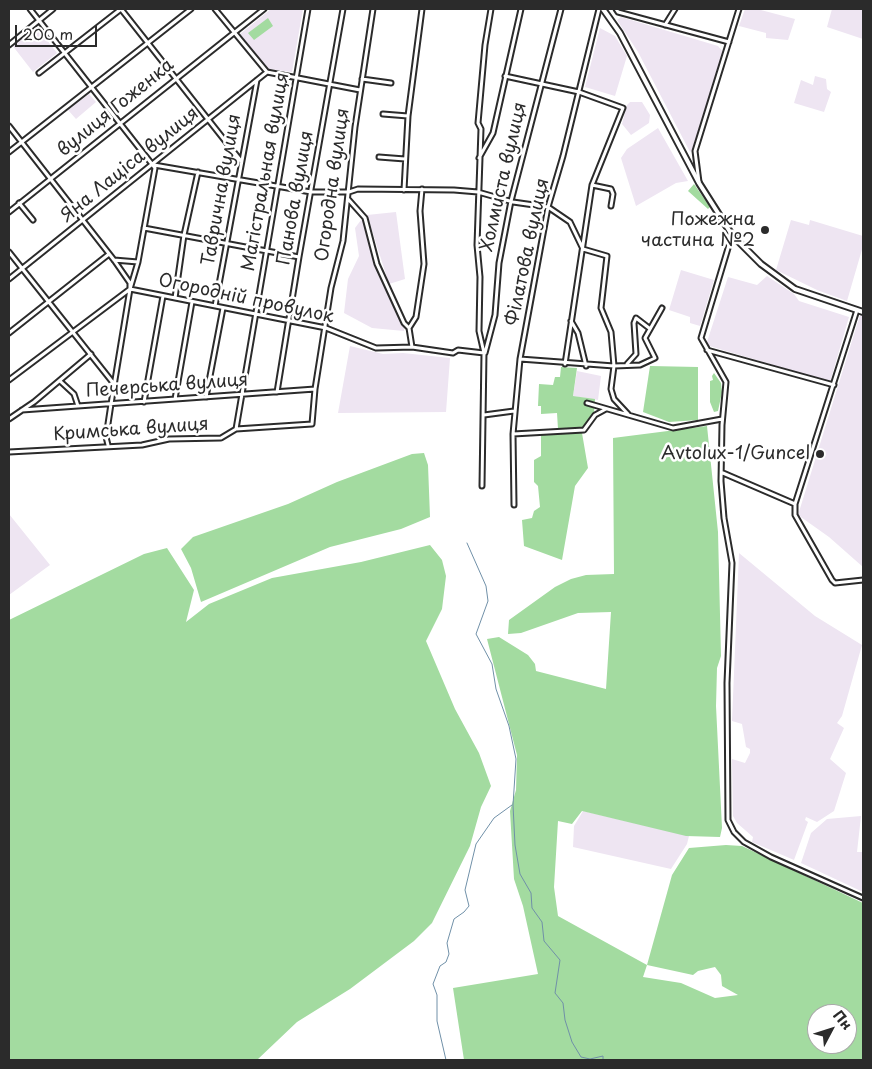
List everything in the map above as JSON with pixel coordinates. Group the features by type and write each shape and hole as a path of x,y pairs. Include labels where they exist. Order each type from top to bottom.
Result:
{"main road":[{"path":"601,9 620,33 699,183 732,234 762,264 796,289 863,312"}],"street":[{"path":"30,9 156,168 138,262 130,289 110,404 106,437 108,445"},
{"path":"9,45 53,9"},
{"path":"39,73 121,9 146,44 241,162"},
{"path":"9,152 191,9"},
{"path":"215,9 267,72 360,90"},
{"name":"вулиця Гоженка","path":"9,212 264,9"},
{"name":"Магістральная вулиця","path":"236,429 254,313 278,187 308,9"},
{"name":"Панова вулиця","path":"277,392 343,9"},
{"name":"Огородна вулиця","path":"312,424 315,389 331,288 343,241 360,90 373,9"},
{"path":"404,190 408,116 422,9"},
{"path":"482,486 484,353 479,331 478,192 481,129 478,123 485,45 491,9"},
{"path":"479,159 493,133 521,9"},
{"name":"Холмиста вулиця","path":"484,353 495,315 499,263 511,201 561,9"},
{"name":"Філатова вулиця","path":"514,505 513,434 520,359 548,206 601,9"},
{"path":"610,9 729,42"},
{"path":"626,14 630,9"},
{"path":"665,25 675,9"},
{"path":"699,183 694,151 738,9"},
{"name":"Яна Лаціса вулиця","path":"9,279 154,165 267,72"},
{"path":"506,76 579,92 623,108 592,185 584,224 583,249 570,321 565,364"},
{"path":"362,79 391,83"},
{"name":"Таврична вулиця","path":"215,306 257,80"},
{"path":"384,114 408,116"},
{"name":"Огородній провулок","path":"9,126 114,260 130,283 130,289 326,328 376,348 412,347 453,353 458,350 484,353"},
{"path":"379,157 405,159"},
{"path":"154,165 311,192 349,192 358,189 422,189 478,192 511,201 548,206 570,222 583,249 607,256 601,308 611,332 614,366 611,389 614,399 628,414"},
{"path":"175,298 184,235 198,172"},
{"path":"592,185 611,189 613,194 611,206"},
{"path":"409,328 416,317 424,264 420,211 422,189"},
{"path":"348,198 365,218 377,264 404,323 409,328 412,347"},
{"path":"20,203 33,220"},
{"path":"144,228 299,257"},
{"path":"732,234 701,338 726,382 722,419 722,473 724,518 732,563 727,683 728,820 734,832 744,842 772,857 863,898"},
{"path":"9,252 114,385"},
{"path":"9,333 109,254"},
{"path":"114,260 138,262"},
{"path":"9,380 72,330 130,289"},
{"path":"144,402 163,296"},
{"path":"175,399 192,302"},
{"path":"206,397 223,308"},
{"path":"520,359 586,366 640,365 655,358 645,338 662,308"},
{"path":"857,310 795,504 796,515 832,580 835,583 863,580"},
{"path":"627,364 636,354 634,323 636,318 649,328"},
{"path":"570,321 578,333 586,366"},
{"path":"706,349 834,385"},
{"path":"9,419 91,354"},
{"path":"60,380 74,394 78,406"},
{"name":"Печерська вулиця","path":"22,410 315,389"},
{"path":"587,404 674,428 722,419"},
{"path":"513,434 584,430 595,415 607,408"},
{"path":"484,415 514,411"},
{"name":"Кримська вулиця","path":"9,452 142,444 169,439 221,438 236,429 312,424"},
{"path":"722,473 795,504"}],"shaded area":[{"path":"271,9 303,9 292,72 268,69 240,34"},
{"path":"745,9 757,9 795,19 788,40 766,38 766,33 739,26"},
{"path":"832,9 863,9 863,39 827,27"},
{"path":"621,17 718,46 723,52 690,152 638,52 617,20"},
{"path":"36,26 57,53 33,72 12,45"},
{"path":"600,28 615,36 627,56 615,96 585,87"},
{"path":"815,76 826,79 827,89 831,92 824,112 794,103 801,80 813,85"},
{"path":"89,94 96,102 76,119 68,110"},
{"path":"630,102 642,102 650,115 649,123 631,135 622,124 627,105"},
{"path":"658,128 688,181 676,183 636,206 621,158 627,149"},
{"path":"396,212 405,279 389,284 367,215"},
{"path":"361,220 364,220 377,267 404,327 404,331 372,328 344,313 348,279 359,256 355,228"},
{"path":"791,220 809,225 810,220 863,236 863,246 847,301 817,290 776,270"},
{"path":"681,270 714,280 700,326 690,323 690,317 669,310"},
{"path":"767,276 794,294 799,301 849,317 830,382 706,345 728,277 757,285"},
{"path":"860,315 863,316 863,567 829,537 798,515"},
{"path":"350,346 383,354 403,353 450,358 446,412 338,413"},
{"path":"577,371 601,376 598,400 573,396"},
{"path":"9,514 50,565 9,595"},
{"path":"739,553 815,616 862,645 842,716 837,723 844,728 830,759 846,773 834,811 817,822 806,817 805,820 808,822 794,860 752,842 753,837 737,823 733,816 732,759 745,763 750,753 750,749 746,747 742,724 732,721"},
{"path":"583,811 689,836 687,844 671,869 573,847 574,826"},
{"path":"861,816 857,852 863,852 863,892 801,863 811,833 827,819"}],"green space":[{"path":"268,18 273,26 254,40 248,33"},
{"path":"694,184 710,207 708,209 688,191"},
{"path":"650,366 698,367 698,420 669,422 643,412"},
{"path":"561,367 577,368 573,396 595,399 594,413 583,427 558,429 557,413 541,414 541,406 538,406 539,384 553,385 555,377 560,377"},
{"path":"714,373 721,383 722,392 718,411 714,412 710,402 710,381 713,380 712,376"},
{"path":"707,426 718,532 721,656 717,668 716,706 722,828 720,837 686,836 582,811 572,824 558,821 554,887 558,916 647,965 672,875 689,848 726,845 742,846 863,903 863,1060 464,1060 453,988 538,974 523,906 514,879 510,811 516,790 517,755 487,639 499,637 528,655 535,664 536,671 606,689 611,612 578,613 521,633 508,634 509,620 555,587 571,579 586,575 614,574 613,438","holes":["647,965 693,975 698,971 715,967 721,975 722,986 738,995 715,998 681,983 643,977"]},
{"path":"582,433 588,468 575,486 562,560 524,546 522,520 532,518 534,511 540,507 538,486 534,482 534,460 541,456 541,435"},
{"path":"424,453 428,465 430,517 401,529 330,547 201,602 191,568 181,549 193,537 288,504 337,482 412,454"},
{"path":"430,545 442,560 446,576 442,609 426,641 455,709 479,753 491,786 481,807 470,846 432,923 414,941 350,989 297,1022 257,1060 9,1060 9,620 144,554 167,548 194,590 186,622 209,604 272,578 361,562"}],"waterway":[{"path":"467,543 486,586 488,601 476,634 492,664 496,689 509,726 516,759 513,805 515,845 520,874 531,893 532,908 542,922 544,941 560,960 555,993 563,1003 565,1020 572,1042 581,1057 590,1059 603,1056 603,1060"},
{"path":"446,1060 437,1021 437,995 433,984 440,966 446,962 449,954 447,943 454,919 469,906 465,890 476,844 494,818 512,805"}],"place":[{"name":"Пожежна частина №2","path":"765,230"},
{"name":"Avtolux-1/Guncel","path":"820,454"}]}
